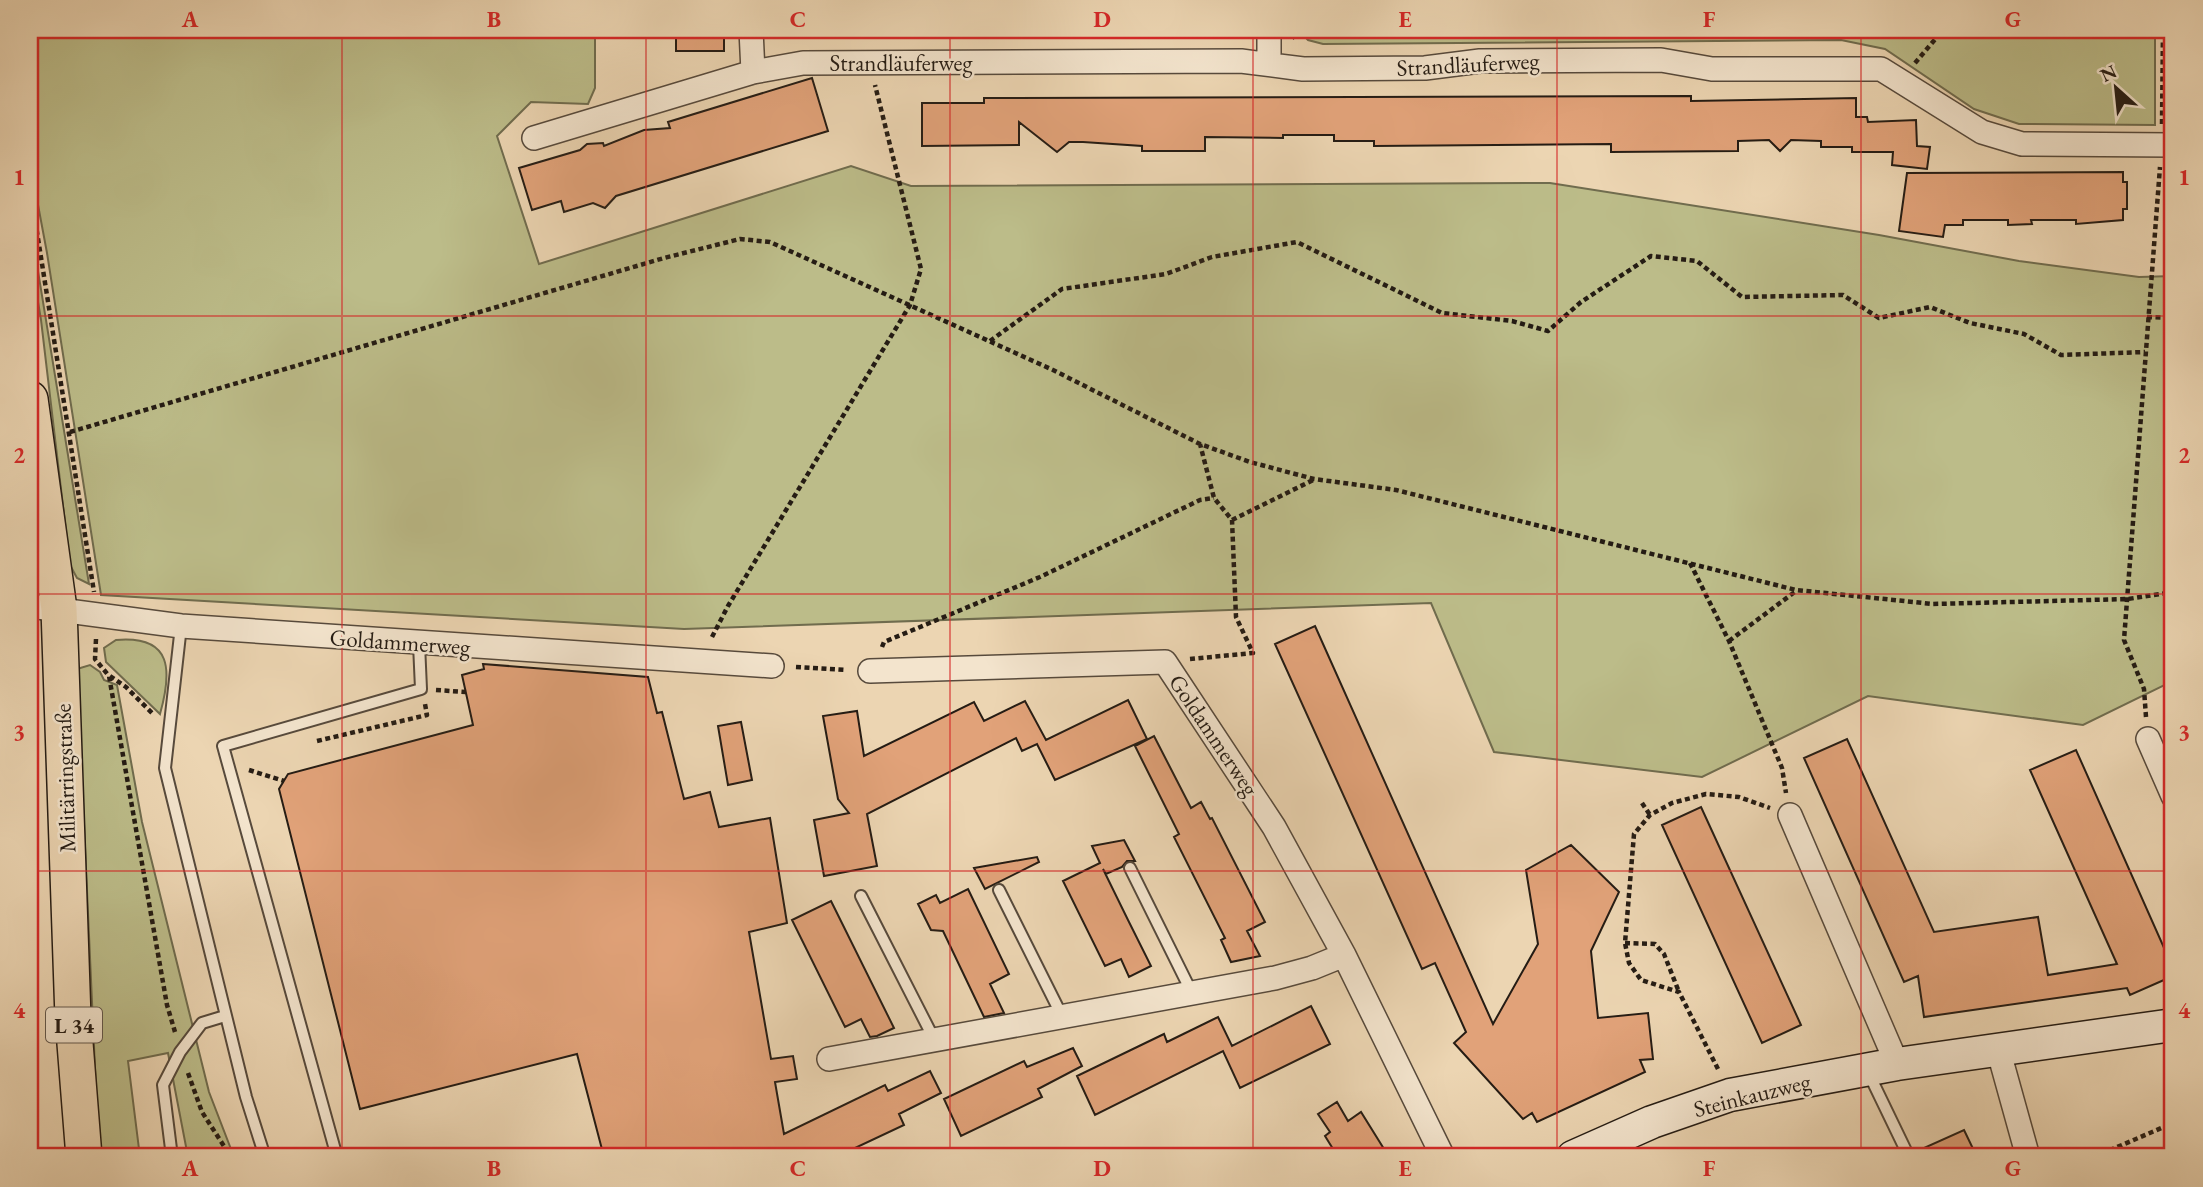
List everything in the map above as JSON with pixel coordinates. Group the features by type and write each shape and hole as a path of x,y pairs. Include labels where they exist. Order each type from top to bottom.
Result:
{"main road":[{"name":"Militärringstraße","path":"30,399 84,1157"}],"street":[{"path":"751,30 754,72"},
{"path":"1269,30 1269,64"},
{"name":"Strandläuferweg","path":"534,138 754,72 803,63 1241,61 1316,69 1425,68 1480,61 1661,60 1712,69 1881,69 1982,132 2022,144 2168,145"},
{"name":"Goldammerweg","path":"44,607 181,626 419,645 772,666"},
{"name":"Goldammerweg","path":"870,671 1165,662 1274,827 1344,955 1443,1157"},
{"path":"2148,739 2173,796"},
{"path":"1790,815 1882,1067"},
{"path":"829,1059 1275,978 1344,955"},
{"name":"Steinkauzweg","path":"1573,1157 1652,1122 1731,1095 1882,1067 2173,1025"},
{"path":"1998,1049 2028,1157"}],"lane":[{"path":"181,626 165,768 225,1016 265,1157"},
{"path":"337,1157 223,746 421,689 419,645"},
{"path":"1130,868 1192,993"},
{"path":"999,890 1062,1016"},
{"path":"861,896 934,1039"},
{"path":"172,1157 163,1085 180,1052 202,1023 225,1016"},
{"path":"1882,1067 1909,1157"}],"path":[{"path":"1901,80 1943,30"},
{"path":"2148,739 2144,689 2124,640 2151,266 2168,145 2163,30"},
{"path":"700,662 728,606 910,305 921,269 870,64"},
{"path":"30,188 97,616 95,660 168,730"},
{"path":"70,432 664,258 740,239 770,242 989,341 1200,444 1250,462 1314,479 1396,490 1796,590 1933,604 2128,599 2173,592"},
{"path":"989,341 1062,289 1166,274 1212,257 1297,242 1442,313 1512,321 1548,331 1581,302 1651,256 1697,261 1742,297 1843,295 1879,318 1930,307 1970,323 2024,334 2061,355 2145,352"},
{"path":"2147,317 2173,318"},
{"path":"1165,662 1253,653 1236,617 1232,520 1214,498 1200,444"},
{"path":"1232,520 1314,479"},
{"path":"772,666 870,671 884,642 1040,577 1200,500 1214,498"},
{"path":"1679,992 1641,980 1629,963 1625,943 1634,834 1650,815 1672,803 1706,794 1739,797 1790,815 1782,768 1730,641 1689,562"},
{"path":"1730,641 1796,590"},
{"path":"109,676 167,1005 180,1052 202,1112 231,1157"},
{"path":"309,743 427,715 421,689 466,692"},
{"path":"246,768 284,781"},
{"path":"1643,803 1650,815"},
{"path":"1625,943 1654,944 1664,954 1679,992 1731,1095"},
{"path":"2094,1157 2173,1123"}],"green space":[{"path":"30,30 595,30 595,88 588,104 531,102 497,136 539,264 851,166 911,186 1550,183 1879,235 2019,261 2139,277 2173,276 2173,681 2083,725 1868,696 1702,777 1494,752 1431,603 684,629 101,595 30,162"},
{"path":"1299,30 2155,30 2155,125 2019,124 1974,109 1885,49 1841,40 1323,44 1308,40"},
{"path":"30,222 89,584 77,578 70,565 41,320 30,253"},
{"path":"116,640 149,643 164,659 166,684 160,714 106,662 104,648"},
{"path":"90,665 100,672 104,680 117,685 142,822 209,1092 234,1157 188,1157 168,1053 128,1061 140,1157 99,1157 77,669"}],"building":[{"path":"676,30 724,30 724,51 676,51"},
{"path":"812,78 828,131 616,196 605,208 593,203 564,212 561,201 532,210 519,168 580,150 587,144 603,143 604,146 644,130 670,128 668,122"},
{"path":"1691,96 1691,101 1856,98 1856,117 1867,117 1868,122 1916,120 1917,146 1930,147 1927,169 1892,165 1893,152 1852,152 1852,147 1821,147 1821,141 1791,140 1780,151 1769,140 1738,141 1738,151 1611,152 1611,144 1374,146 1374,141 1334,141 1334,135 1283,135 1283,138 1205,137 1205,151 1142,151 1142,146 1069,142 1057,152 1019,122 1019,145 922,146 922,103 984,103 984,98"},
{"path":"2123,172 2123,182 2127,182 2127,209 2123,209 2123,220 2076,224 2076,220 2031,220 2032,224 2008,225 2008,220 1963,220 1963,225 1945,225 1943,237 1899,231 1907,173"},
{"path":"1315,626 1493,1024 1538,944 1526,870 1571,845 1619,892 1591,951 1598,1018 1648,1013 1653,1059 1640,1060 1645,1072 1537,1122 1532,1113 1523,1119 1454,1043 1466,1032 1435,963 1422,969 1275,644"},
{"path":"483,664 648,677 657,713 662,712 684,799 710,792 719,827 770,818 787,923 749,932 771,1059 793,1056 797,1079 775,1082 784,1134 885,1085 888,1091 930,1071 941,1093 899,1114 904,1125 836,1157 604,1157 577,1054 360,1109 279,789 288,774 473,725 462,675 484,669"},
{"path":"1128,700 1147,739 1055,780 1037,744 1022,751 1016,738 867,814 877,866 824,876 814,820 849,813 838,799 823,716 857,711 864,756 974,702 984,721 1025,701 1046,740"},
{"path":"741,722 752,780 728,785 718,726"},
{"path":"1154,736 1191,808 1201,802 1210,819 1212,818 1265,922 1247,931 1260,956 1231,962 1221,940 1225,938 1174,837 1179,834 1135,746"},
{"path":"1847,739 1934,932 2038,917 2048,975 2117,964 2030,770 2076,750 2173,968 2173,976 2130,995 2127,988 1924,1017 1918,976 1904,982 1804,758"},
{"path":"1701,807 1801,1025 1762,1043 1662,825"},
{"path":"1124,840 1135,861 1127,861 1122,867 1106,874 1103,869 1151,966 1129,977 1121,959 1105,966 1063,881 1100,863 1092,846"},
{"path":"1037,857 1039,862 985,889 974,868"},
{"path":"968,889 1009,974 990,984 1004,1013 984,1017 943,931 931,930 918,904 936,895 940,903"},
{"path":"831,901 894,1028 877,1036 870,1037 861,1019 845,1027 792,920"},
{"path":"1311,1006 1330,1044 1240,1088 1223,1051 1095,1115 1077,1076 1164,1034 1167,1042 1218,1017 1232,1046"},
{"path":"1073,1048 1082,1066 1038,1089 1042,1097 961,1136 944,1099 1024,1061 1027,1067"},
{"path":"1337,1102 1348,1121 1361,1112 1389,1157 1338,1157 1325,1136 1330,1132 1318,1114"},
{"path":"1964,1130 1977,1157 1917,1157 1915,1152"}]}
